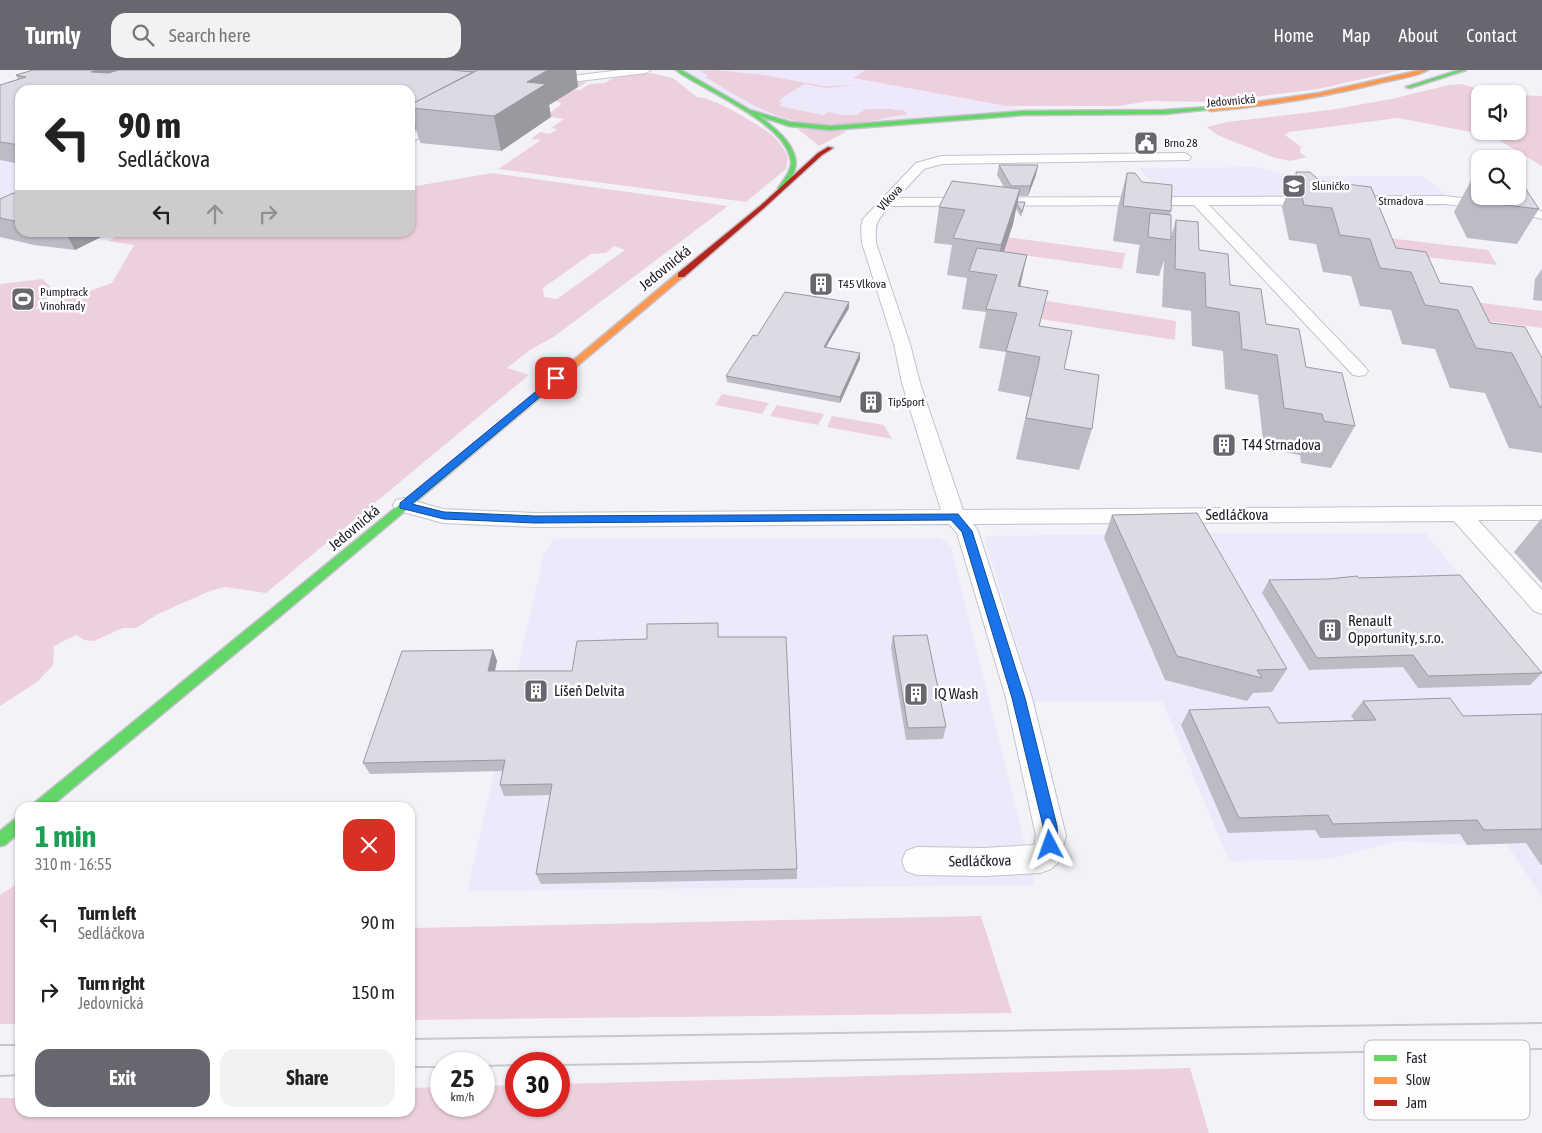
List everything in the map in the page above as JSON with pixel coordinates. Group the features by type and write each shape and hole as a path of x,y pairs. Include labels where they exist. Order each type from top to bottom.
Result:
{"main road":[{"path":"678,70 748,111 784,127 798,136"},
{"name":"Jedovnická","path":"748,111 789,124 812,127 850,127 1023,113 1155,112 1229,107 1316,96 1380,83 1426,70"},
{"path":"1394,91 1464,70"},
{"name":"Jedovnická","path":"997,116 1030,120 1151,120 1272,111 1315,106 1376,95"},
{"path":"748,111 784,140 810,152"},
{"name":"Jedovnická","path":"877,136 933,119"},
{"name":"Jedovnická","path":"851,139 883,128 933,119"},
{"path":"779,192 793,169 794,157 784,140"},
{"name":"Jedovnická","path":"45,802 779,192 838,147 810,152 779,192"},
{"path":"0,840 15,827"}],"street":[{"path":"536,83 646,70"},
{"path":"415,137 452,115"},
{"name":"Vlkova","path":"954,516 911,383 902,344 869,242 868,227 870,219 920,166 941,160 1185,157"},
{"name":"Strnadova","path":"885,202 1444,200 1515,208 1542,215"},
{"path":"1199,202 1359,371"},
{"name":"Sedláčkova","path":"404,505 444,516 535,520 1542,513"},
{"path":"1460,514 1542,605"},
{"name":"Sedláčkova","path":"917,861 984,862 1040,859 1047,853 1052,836 1016,690 967,531 954,516"}],"shaded area":[{"path":"678,70 866,70 853,78 987,101 1018,108 1023,113 861,126 748,111"},
{"path":"716,70 764,75 823,86 859,85 825,88 805,84 783,97 779,102 783,103 779,106 823,115 829,112 842,115 856,115 866,109 903,110 908,114 844,125 823,125 786,119 755,106 705,77 709,76 700,71"},
{"path":"866,70 1402,70 1318,89 1216,102 1148,101 1120,106 1007,106 853,78"},
{"path":"651,73 673,78 697,97 724,106 747,118 772,135 788,157 786,169 746,202 498,169 541,140 531,139 540,132 550,134 557,129 551,128 564,119 545,116 561,105 560,102 502,94 587,82 579,87 570,86 567,89 580,90 590,84 605,83 615,77"},
{"path":"1462,84 1471,87 1471,132 1398,118 1289,132 1285,135 1301,147 1300,153 1307,157 1291,161 1275,158 1217,135 1207,127 1227,122 1330,110 1391,99 1449,85"},
{"path":"1526,95 1542,96 1542,166 1526,156 1526,150 1515,150 1499,140 1526,140"},
{"path":"798,129 845,131 846,132 819,146"},
{"path":"0,140 15,142 15,199 0,206"},
{"name":"Sluníčko","path":"1258,167 1294,176 1422,176 1447,195 1169,198 1162,196 1139,168"},
{"path":"492,173 728,206 555,336 530,350 507,368 529,375 266,593 225,587 210,591 158,614 136,628 123,628 94,641 84,640 76,635 54,646 53,665 37,682 0,706 0,284 42,279 50,286 50,295 34,310 112,283 134,245 108,241 115,237 415,237 415,186","holes":["614,246 625,250 557,299 544,297 543,288 591,254 606,253"]},
{"path":"1347,233 1488,250 1497,265 1352,249"},
{"path":"993,235 1125,253 1122,269 988,250"},
{"path":"1423,295 1542,311 1542,328 1431,314"},
{"path":"1034,299 1176,321 1175,340 1028,317"},
{"path":"722,394 769,403 762,414 715,405"},
{"path":"777,405 824,414 818,425 770,416"},
{"path":"832,416 884,425 892,439 827,427"},
{"path":"1203,533 1425,533 1542,675 1542,897 1506,843 1467,845 1399,841 1329,859 1229,861 1162,701 1034,702 984,536"},
{"path":"940,538 951,546 1035,885 467,891 544,553 554,539"},
{"path":"15,885 15,1024 0,1024 0,895"},
{"path":"981,916 1012,1013 415,1020 415,928"},
{"path":"1190,1068 1209,1133 0,1133 0,1098 15,1098 15,1117 415,1117 415,1088 430,1087 430,1117 495,1117 495,1086 505,1085 505,1117 570,1117 570,1084"}],"building":[{"path":"33,70 96,70 91,72 109,73 118,70 450,70 473,72 415,102 415,85 15,85 15,144 0,142 0,85 26,77 16,75"},
{"path":"478,70 548,70 527,82 546,84 494,116 415,108 415,102"},
{"path":"999,165 1038,165 1030,186 1011,186"},
{"path":"1296,172 1310,172 1320,181 1371,187 1396,248 1426,252 1440,283 1472,287 1490,323 1525,327 1542,358 1542,407 1540,407 1512,353 1476,348 1458,310 1425,305 1411,272 1380,268 1370,239 1340,235 1332,208 1304,205"},
{"path":"1127,173 1135,173 1142,182 1172,185 1171,211 1123,206"},
{"path":"952,181 1020,189 1001,245 953,238 965,210 939,207"},
{"path":"1526,190 1539,209 1505,205 1526,205"},
{"path":"15,193 15,221 0,218 0,199"},
{"path":"1018,202 1025,202 1022,212 1017,204"},
{"path":"1150,213 1171,215 1171,240 1148,237"},
{"path":"1176,220 1198,222 1199,250 1228,254 1230,285 1261,289 1266,324 1299,329 1306,367 1342,373 1355,426 1324,421 1322,414 1284,408 1277,355 1242,349 1239,312 1206,307 1205,273 1175,269"},
{"path":"977,248 1027,255 1018,286 1048,291 1039,326 1072,331 1064,369 1099,375 1092,429 1026,418 1040,357 1006,351 1017,313 986,309 997,275 969,271"},
{"path":"785,292 849,302 824,347 860,353 840,397 726,376 753,335 757,336"},
{"path":"1197,513 1287,669 1257,670 1262,678 1177,656 1112,515"},
{"path":"1460,575 1542,673 1428,676 1413,655 1317,658 1269,580 1329,579 1357,576 1359,578"},
{"path":"718,623 718,637 786,637 797,869 536,874 552,784 500,785 505,760 363,763 402,651 493,650 488,671 572,671 577,641 647,639 647,624"},
{"name":"IQ Wash","path":"927,635 946,727 908,728 893,636"},
{"path":"1450,698 1463,716 1542,714 1542,829 1484,830 1477,820 1333,824 1328,815 1239,818 1189,710 1269,707 1278,723 1376,720 1363,701"}],"tram line":[{"path":"415,1039 1542,1023"},
{"path":"0,1045 15,1045"},
{"path":"1530,1049 1542,1049"},
{"path":"570,1065 1364,1052"},
{"path":"495,1066 505,1065"},
{"path":"415,1067 430,1067"},
{"path":"0,1076 15,1075"}],"traffic: fast":[{"path":"678,70 745,109 778,135 789,148 794,161 788,179 781,188"},
{"path":"1408,87 1464,70"},
{"path":"748,111 789,124 830,128 1023,113 1164,112 1210,109"},
{"path":"45,802 274,615 542,391"},
{"path":"0,840 15,827"}],"traffic: slow":[{"path":"1210,109 1319,95 1426,70"},
{"path":"542,391 681,275"}],"traffic: jam":[{"path":"681,275 762,207 820,154 830,148"}],"place":[{"name":"Brno 28","path":"1146,143"},
{"name":"Sluníčko","path":"1294,186"},
{"name":"T45 Vlkova","path":"821,284"},
{"name":"Pumptrack Vinohrady","path":"23,299"},
{"name":"TipSport","path":"871,402"},
{"name":"T44 Strnadova","path":"1224,445"},
{"name":"Renault Opportunity, s.r.o.","path":"1330,630"},
{"name":"Líšeň Delvita","path":"536,691"},
{"name":"IQ Wash","path":"916,694"}],"route":[{"path":"556,378 404,505 444,516 535,520 954,516 967,531 1019,698 1050,826 1052,836 1050,845"}]}
